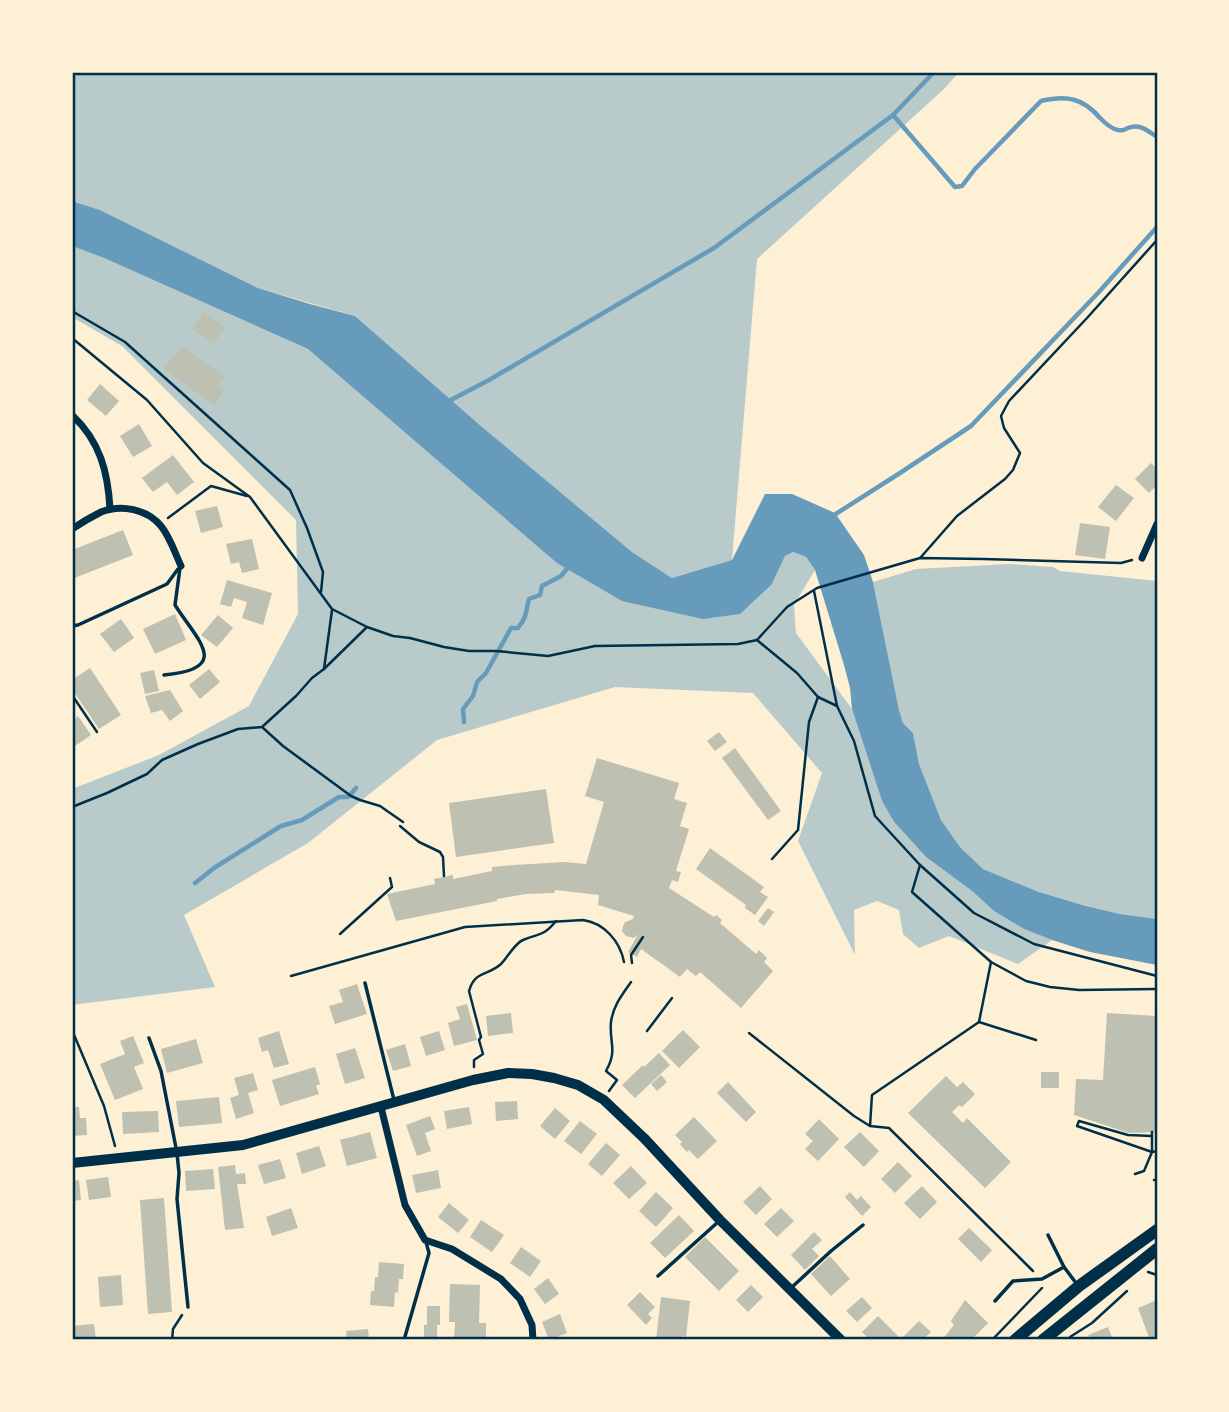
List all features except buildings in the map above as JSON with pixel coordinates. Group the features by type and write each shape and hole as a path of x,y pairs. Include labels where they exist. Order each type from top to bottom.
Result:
{"main road":[{"path":"1015,1340 1079,1286 1157,1230"},
{"path":"1043,1340 1157,1249"}],"street":[{"path":"72,415 90,436 105,467 110,509"},
{"path":"72,528 110,509 132,509 149,516 159,524 180,565"},
{"path":"1142,558 1157,524"},
{"path":"72,1163 243,1146 473,1080 508,1073 554,1078 578,1085 604,1100 841,1340"},
{"path":"381,1107 405,1205 425,1240 452,1248 500,1279 520,1299 532,1325 533,1340"}],"lane":[{"path":"72,626 167,584 180,565"},
{"path":"164,675 178,674 199,667 205,655 203,646 174,605 180,565"},
{"path":"365,983 395,1102"},
{"path":"149,1038 161,1071 177,1153 177,1199 188,1307"},
{"path":"658,1276 720,1220"},
{"path":"790,1289 863,1225"},
{"path":"1048,1235 1064,1266 1090,1302"},
{"path":"404,1340 429,1253 425,1240"},
{"path":"995,1301 1013,1282 1042,1279 1064,1266"}],"path":[{"path":"920,558 957,516 1013,470 1020,453 1004,428 1002,416 1009,401 1157,240"},
{"path":"72,311 125,342 290,490 323,572 321,595"},
{"path":"72,338 147,400 203,463 250,496 332,609 367,627 393,636 444,647 548,656 595,646 738,644 757,640 787,607 815,590 920,558 1121,563 1142,558"},
{"path":"159,524 211,486 250,496"},
{"path":"815,590 837,706 854,741 875,816 920,865 974,913 1034,944 1157,976"},
{"path":"324,669 332,609"},
{"path":"72,807 147,774 162,760 198,744 238,729 262,727 367,627"},
{"path":"757,640 797,673 818,697 837,706"},
{"path":"72,695 97,732"},
{"path":"772,859 798,830 809,722 818,697"},
{"path":"262,727 283,747 349,795 380,806 419,842 440,852 443,856 444,876"},
{"path":"920,865 912,892 991,962 1026,981 1079,990 1157,989"},
{"path":"340,934 392,887 390,878"},
{"path":"291,976 465,927 556,921 594,921 613,939 624,962"},
{"path":"473,1080 474,1060 483,1054 469,991 471,984 479,975 493,971 521,941 540,935 556,921"},
{"path":"632,962 631,955 643,937"},
{"path":"870,1126 872,1095 979,1022 991,962"},
{"path":"604,1100 617,1080 606,1071 613,1050 611,1020 616,1003 631,982"},
{"path":"647,1031 673,998"},
{"path":"979,1022 1036,1040"},
{"path":"72,1030 104,1106 118,1159"},
{"path":"750,1033 854,1116 870,1126 890,1128 983,1222"},
{"path":"1136,1174 1144,1171 1152,1152 1152,1134 1128,1135 1079,1121 1077,1126 1152,1152 1157,1151"},
{"path":"1145,1272 1157,1275"},
{"path":"1064,1340 1092,1323 1128,1290"},
{"path":"172,1340 173,1329 188,1307"}],"shaded area":[{"path":"72,72 959,72 945,88 757,259 732,560 672,578 632,552 355,316 258,288 100,210 72,201"},
{"path":"72,246 308,349 419,443 622,601 772,584 785,556 793,552 806,557 815,570 794,605 796,633 852,709 882,801 894,822 926,857 994,911 1024,929 1052,940 1018,964 949,936 919,948 903,934 899,910 877,901 854,910 855,955 798,841 822,773 753,693 615,687 437,740 308,843 184,915 215,987 72,1005 72,789 159,755 249,706 298,614 296,520 122,346 72,317"},
{"path":"1009,564 1157,581 1157,919 1086,906 1039,892 983,869 960,847 941,820 919,764 913,733 903,723 899,710 873,582 916,569"}],"water":[{"path":"72,201 100,210 258,288 355,316 632,552 672,578 732,560 765,494 792,494 835,513 864,555 873,582 903,723 913,733 919,764 941,820 960,847 983,869 1039,892 1120,914 1157,919 1157,965 1090,952 1024,929 994,911 926,857 894,822 882,801 852,709 844,665 815,570 806,557 793,552 785,556 772,584 740,614 703,619 622,601 557,563 308,349 72,246"}],"waterway":[{"path":"447,402 714,248 893,115 934,72"},
{"path":"893,115 955,187 962,186 1041,101 1067,98 1081,102 1113,128 1121,130 1140,127 1157,137"},
{"path":"831,517 971,426 1157,227"},
{"path":"464,722 463,709 473,696 477,682 486,673 511,628 518,628 521,624 529,599 540,595 542,586 561,576 570,565"},
{"path":"195,883 281,826 302,820 339,797 348,797 356,788"}]}
